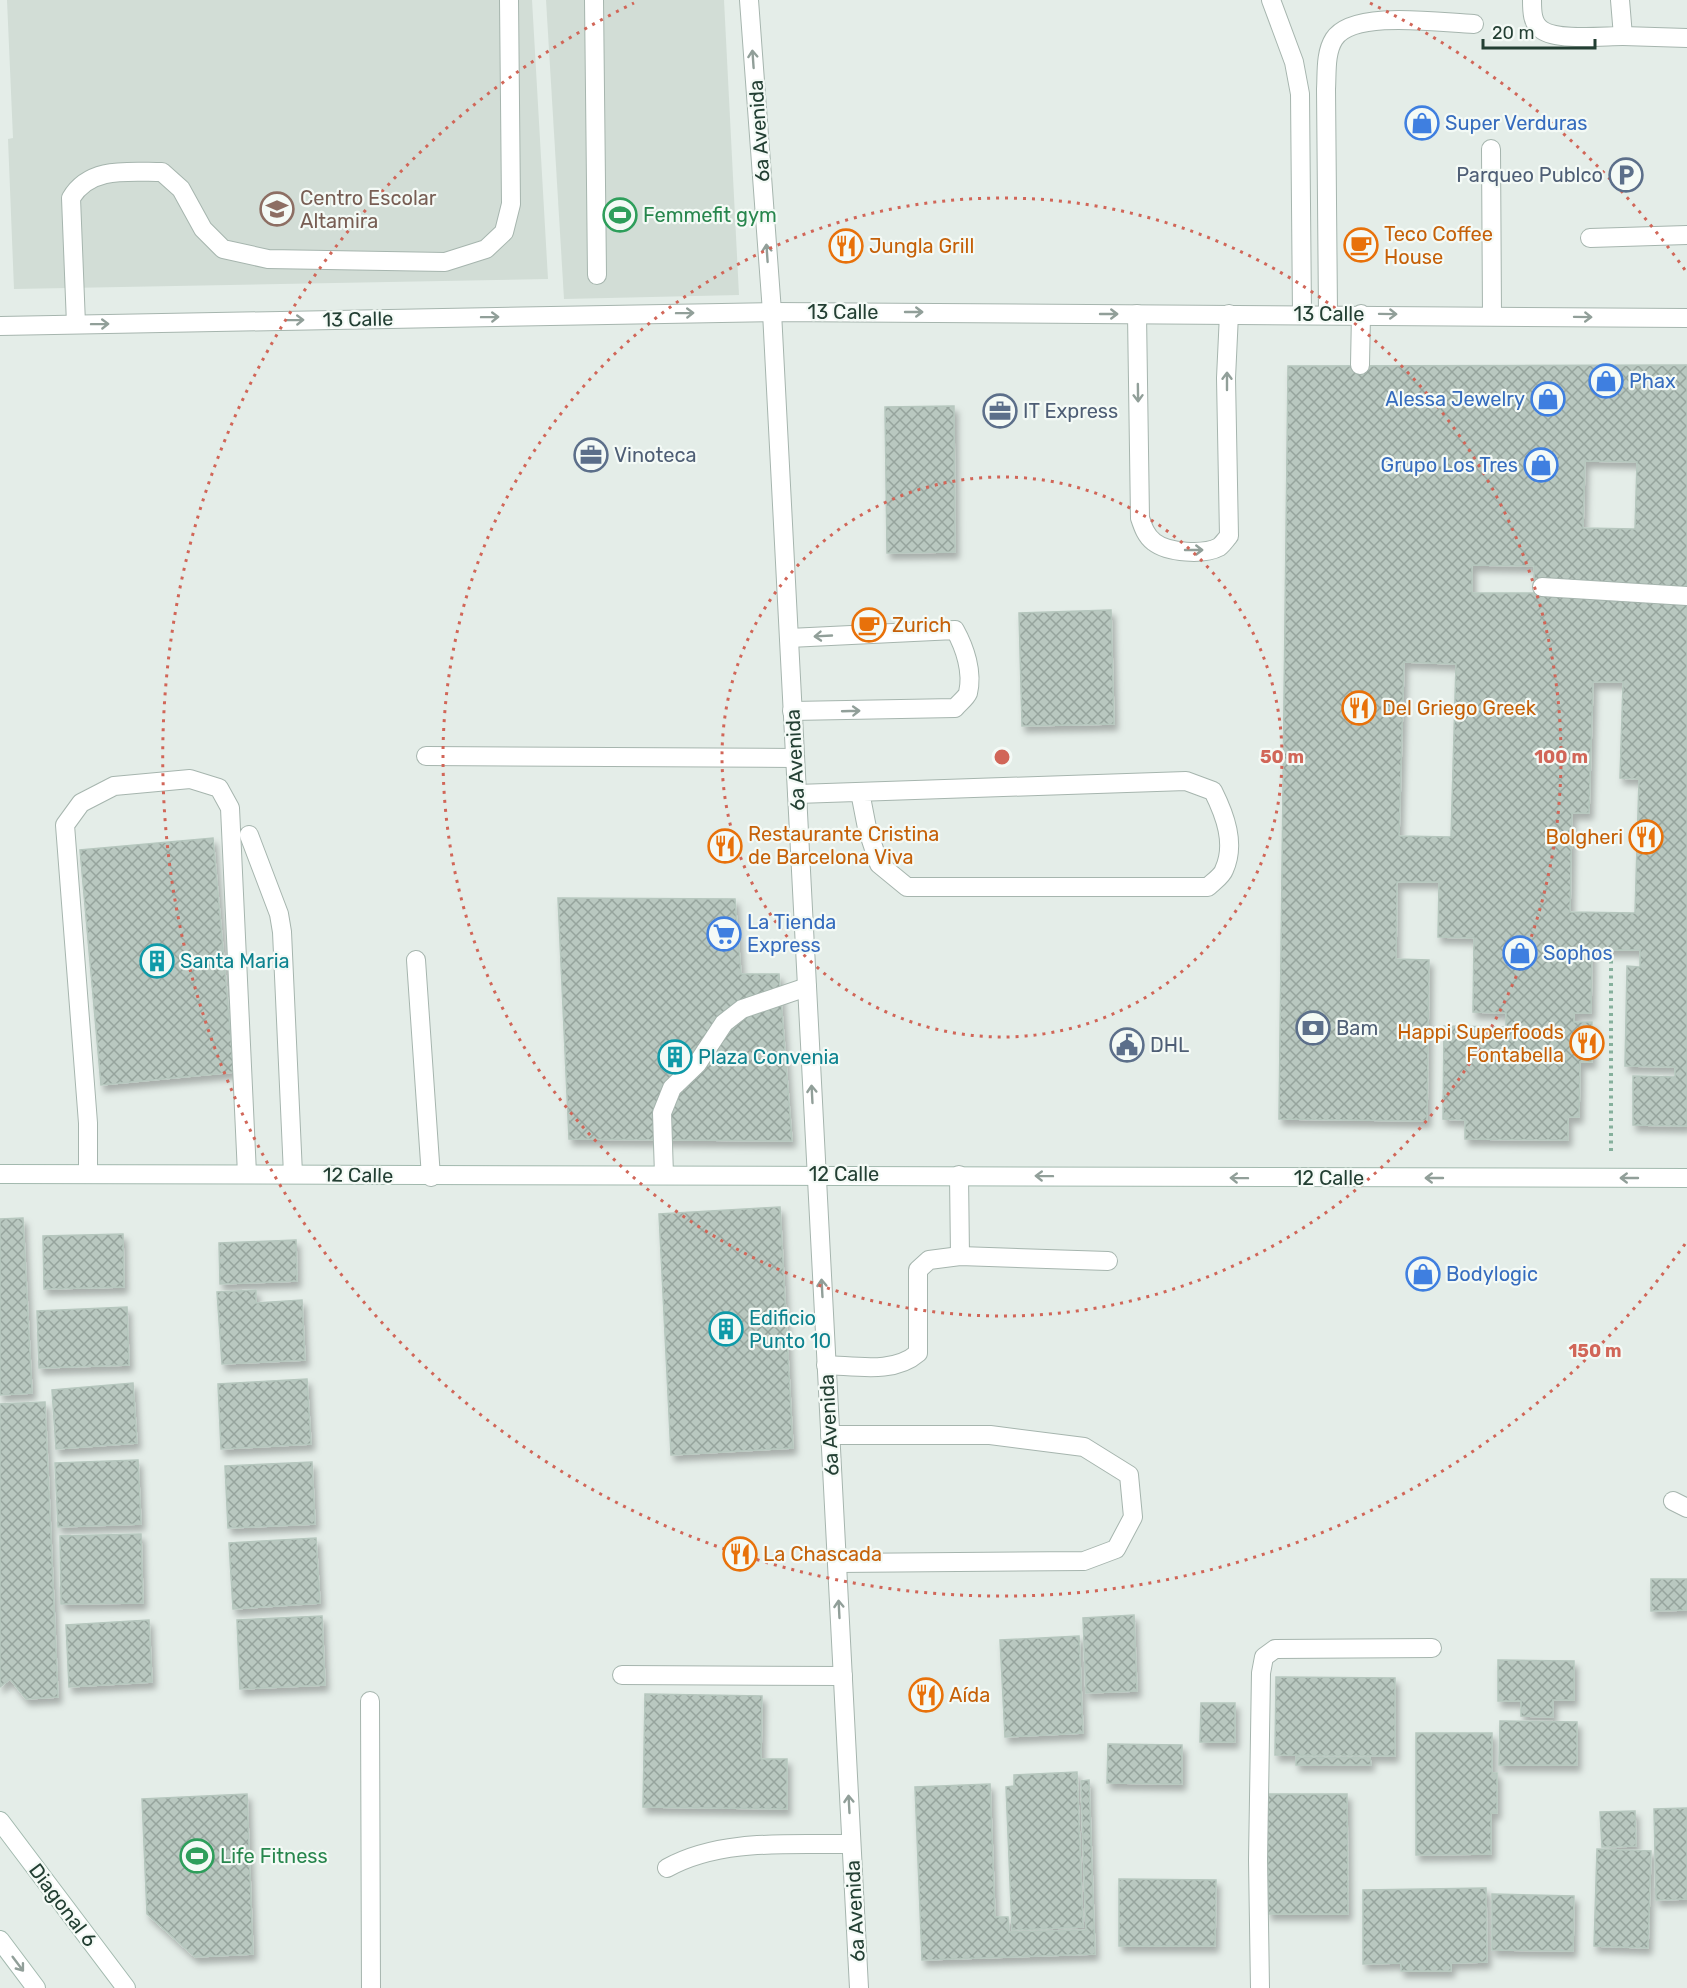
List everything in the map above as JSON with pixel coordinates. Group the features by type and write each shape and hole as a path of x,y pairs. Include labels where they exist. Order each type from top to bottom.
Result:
{"street":[{"path":"76,324 71,198 79,185 106,172 162,172 182,189 202,229 223,249 268,259 445,262 486,249 504,232 512,204 509,0"},
{"path":"594,0 597,275"},
{"name":"6a Avenida","path":"749,0 772,312 859,1988"},
{"path":"1271,0 1294,62 1300,94 1302,315"},
{"path":"1532,0 1532,16 1540,30 1545,32 1563,36 1687,38"},
{"path":"1620,0 1623,36"},
{"path":"1328,313 1326,89 1328,53 1334,39 1344,28 1376,20 1473,24"},
{"path":"1491,149 1492,316"},
{"path":"1590,238 1687,235"},
{"name":"13 Calle","path":"0,326 772,312 1302,315 1328,313 1687,318"},
{"path":"1137,314 1140,518 1145,533 1155,543 1170,549 1200,551 1219,547 1229,536 1226,378 1229,314"},
{"path":"1360,366 1361,314"},
{"path":"1542,587 1687,596"},
{"path":"789,638 955,630 962,643 969,668 968,694 955,708 792,711"},
{"path":"426,756 795,758"},
{"path":"88,1174 88,1123 65,825 81,803 114,786 190,778 219,789 230,808 247,1174"},
{"path":"796,794 1186,781 1213,791 1223,811 1231,846 1224,872 1208,887 907,887 879,864 867,828 860,792"},
{"path":"249,835 279,914 282,932 293,1174"},
{"path":"416,960 431,1177"},
{"path":"664,1175 663,1113 672,1088 697,1064 724,1023 742,1009 807,987"},
{"name":"12 Calle","path":"0,1174 293,1174 431,1177 816,1174 1687,1179"},
{"path":"959,1175 960,1256"},
{"path":"826,1365 866,1367 908,1362 918,1353 918,1270 929,1260 960,1256 1108,1261"},
{"path":"830,1435 990,1435 1084,1447 1128,1475 1133,1516 1116,1549 1084,1561 837,1563"},
{"path":"1260,1988 1257,1860 1261,1672 1264,1657 1275,1649 1432,1648"},
{"path":"622,1675 843,1676"},
{"path":"370,1701 371,1988"},
{"name":"Diagonal 6","path":"0,1821 126,1988"},
{"path":"667,1868 692,1856 727,1848 851,1844"},
{"path":"0,1940 36,1988"}],"path":[{"path":"1611,957 1611,1125"}],"shaded area":[{"name":"Centro Escolar Altamira","path":"7,0 532,0 548,279 14,289 8,139 13,138"},
{"path":"546,0 724,0 739,295 564,299"}],"building":[{"path":"1687,365 1687,1126 1633,1125 1633,1076 1675,1077 1675,1067 1625,1066 1627,966 1640,967 1640,950 1592,950 1591,1013 1574,1013 1574,1022 1592,1022 1592,1062 1580,1062 1579,1117 1568,1117 1568,1140 1465,1139 1465,1120 1443,1119 1444,1026 1506,1027 1506,1013 1473,1012 1474,938 1438,937 1439,882 1397,882 1396,959 1429,960 1427,1121 1279,1119 1288,366","holes":["1585,461 1637,462 1635,529 1583,528","1472,565 1534,566 1534,593 1472,593","1404,662 1456,664 1451,837 1399,836","1593,682 1623,682 1620,778 1639,779 1635,913 1570,912 1572,813 1589,813"]},
{"path":"954,406 955,552 887,553 885,407"},
{"path":"1111,610 1114,724 1022,726 1019,613"},
{"name":"Santa Maria","path":"213,838 234,1072 101,1085 80,850"},
{"name":"Plaza Convenia","path":"558,898 735,899 741,974 779,974 792,1141 569,1139"},
{"name":"Edificio Punto 10","path":"780,1207 793,1448 671,1455 659,1214"},
{"path":"23,1218 32,1393 0,1395 0,1219"},
{"path":"123,1234 124,1287 44,1289 43,1236"},
{"path":"296,1240 297,1281 220,1284 219,1243"},
{"path":"256,1290 256,1303 302,1300 305,1360 222,1364 217,1292"},
{"path":"127,1307 129,1365 39,1368 37,1311"},
{"path":"307,1379 311,1444 221,1449 218,1384"},
{"path":"133,1383 137,1443 56,1449 52,1390"},
{"path":"45,1402 58,1697 26,1699 10,1679 0,1687 0,1404"},
{"path":"138,1460 141,1524 58,1527 55,1463"},
{"path":"312,1462 315,1524 228,1528 225,1466"},
{"path":"141,1534 143,1603 61,1604 60,1536"},
{"path":"316,1538 320,1603 233,1609 229,1543"},
{"path":"1651,1579 1687,1579 1687,1610 1651,1611"},
{"path":"1134,1615 1137,1691 1086,1693 1083,1618"},
{"path":"322,1616 325,1685 240,1689 237,1620"},
{"path":"149,1620 152,1682 69,1687 66,1625"},
{"path":"1079,1636 1083,1733 1005,1737 1000,1640"},
{"path":"1498,1660 1574,1661 1574,1700 1553,1700 1553,1717 1521,1716 1521,1701 1498,1701"},
{"path":"1276,1677 1395,1678 1395,1756 1275,1755"},
{"path":"645,1694 762,1696 761,1759 787,1759 787,1809 643,1807"},
{"path":"1201,1703 1235,1703 1235,1742 1200,1742"},
{"path":"1500,1721 1577,1722 1577,1765 1499,1765"},
{"path":"1416,1733 1492,1733 1492,1773 1497,1773 1497,1813 1491,1813 1491,1854 1416,1855"},
{"path":"1108,1744 1182,1745 1182,1784 1107,1783"},
{"path":"1296,1757 1370,1758 1371,1765 1296,1765"},
{"path":"1077,1772 1083,1927 1012,1930 1006,1787 1014,1786 1014,1775"},
{"path":"1089,1780 1095,1954 922,1960 915,1787 990,1784 995,1917 1008,1917 1009,1932 1086,1930 1081,1781"},
{"name":"Life Fitness","path":"247,1794 253,1954 195,1957 147,1914 142,1799"},
{"path":"1267,1794 1347,1794 1348,1914 1268,1914"},
{"path":"1687,1808 1687,1899 1656,1900 1654,1809"},
{"path":"1635,1811 1636,1846 1602,1847 1600,1812"},
{"path":"1597,1849 1651,1851 1648,1948 1594,1946"},
{"path":"1119,1879 1216,1880 1215,1946 1119,1946"},
{"path":"1486,1888 1487,1962 1451,1963 1451,1971 1401,1971 1401,1963 1363,1964 1363,1890"},
{"path":"1492,1894 1574,1896 1573,1951 1492,1950"}],"place":[{"name":"Super Verduras","path":"1422,123"},
{"name":"Parqueo Publco","path":"1626,175"},
{"name":"Centro Escolar Altamira","path":"277,209"},
{"name":"Femmefit gym","path":"620,215"},
{"name":"Teco Coffee House","path":"1361,245"},
{"name":"Jungla Grill","path":"846,246"},
{"name":"Phax","path":"1606,381"},
{"name":"Alessa Jewelry","path":"1548,399"},
{"name":"IT Express","path":"1000,411"},
{"name":"Vinoteca","path":"591,455"},
{"name":"Grupo Los Tres","path":"1541,465"},
{"name":"Zurich","path":"869,625"},
{"name":"Del Griego Greek","path":"1359,708"},
{"name":"Bolgheri","path":"1646,837"},
{"name":"Restaurante Cristina de Barcelona Viva","path":"725,846"},
{"name":"La Tienda Express","path":"724,934"},
{"name":"Sophos","path":"1520,953"},
{"name":"Santa Maria","path":"157,961"},
{"name":"Bam","path":"1313,1028"},
{"name":"Happi Superfoods Fontabella","path":"1587,1043"},
{"name":"DHL","path":"1127,1045"},
{"name":"Plaza Convenia","path":"675,1057"},
{"name":"Bodylogic","path":"1423,1274"},
{"name":"Edificio Punto 10","path":"726,1329"},
{"name":"La Chascada","path":"740,1554"},
{"name":"Aída","path":"926,1695"},
{"name":"Life Fitness","path":"197,1856"}]}
